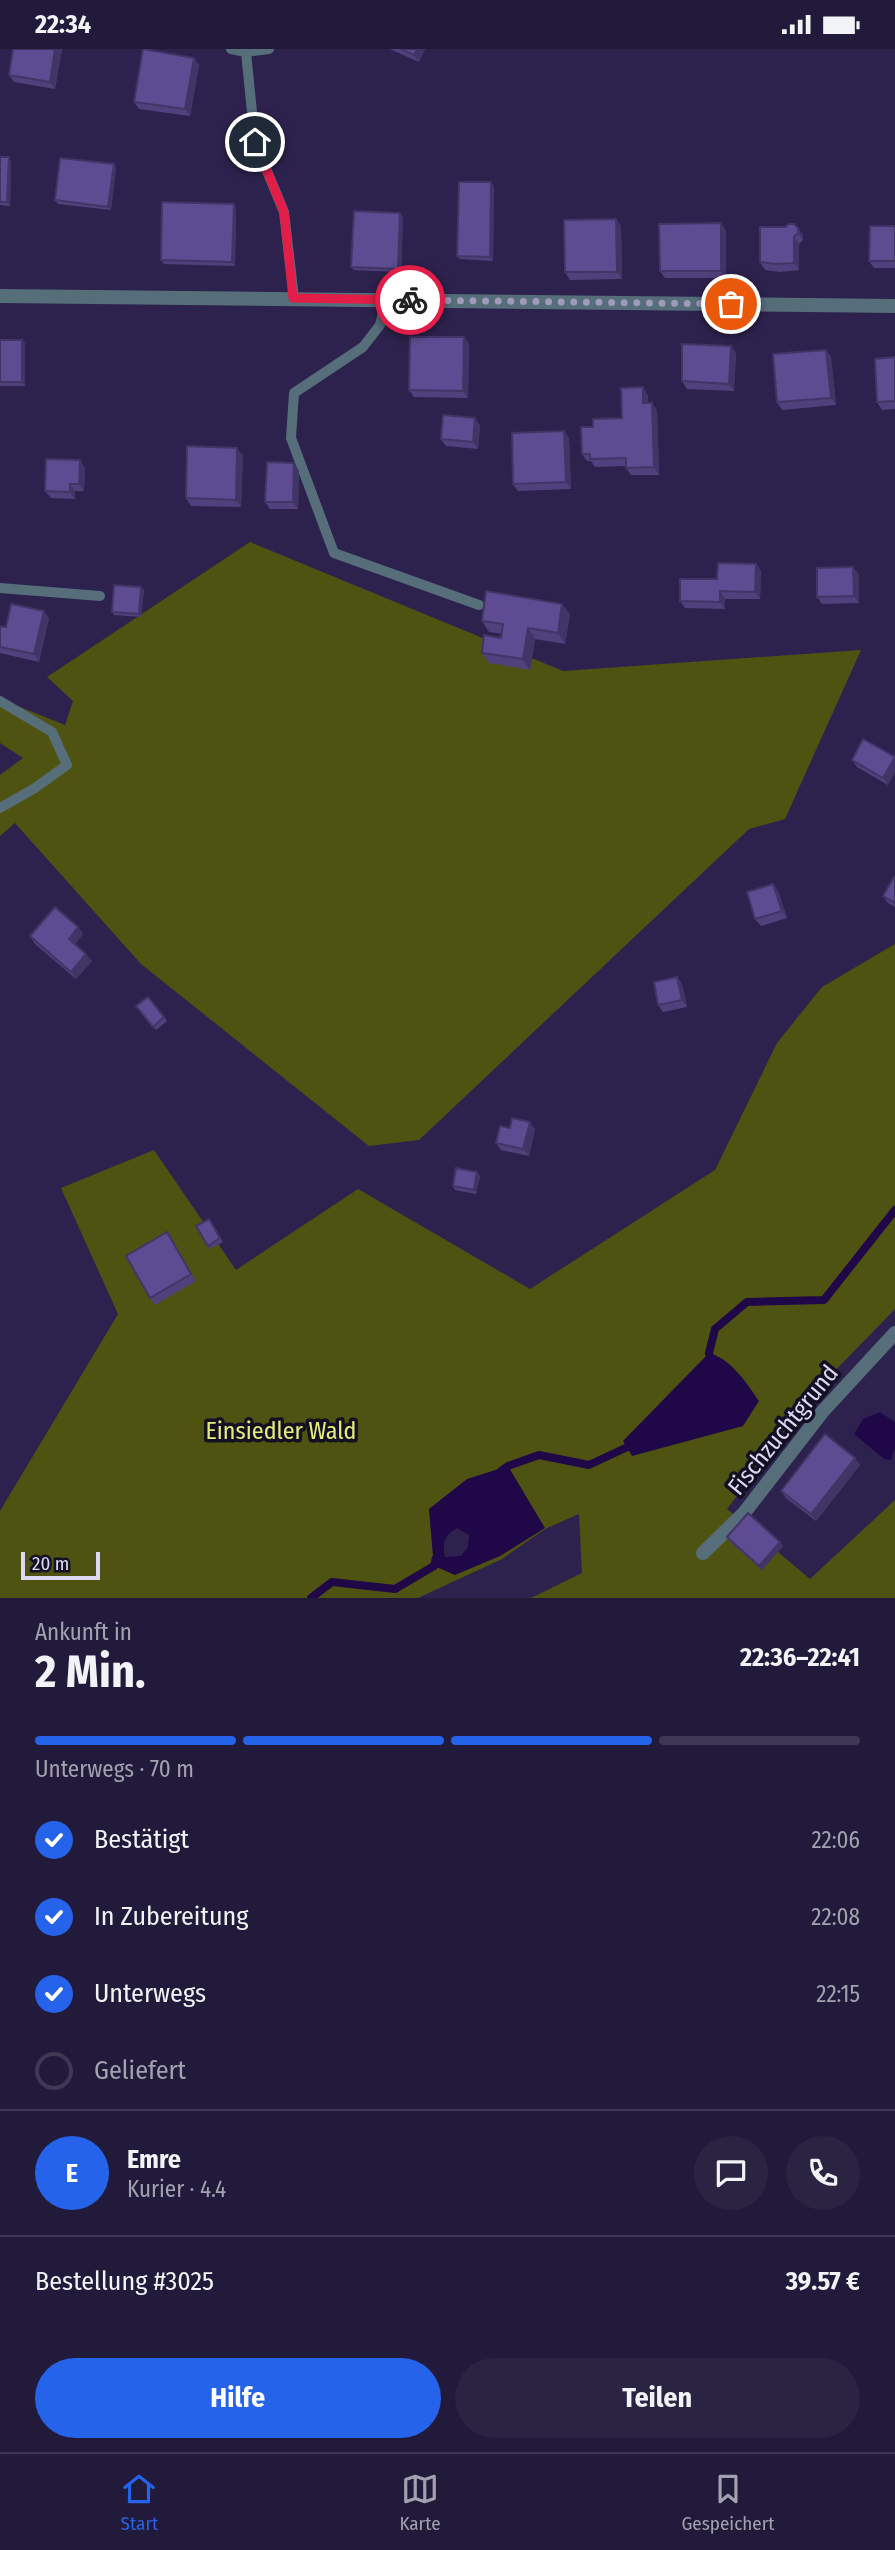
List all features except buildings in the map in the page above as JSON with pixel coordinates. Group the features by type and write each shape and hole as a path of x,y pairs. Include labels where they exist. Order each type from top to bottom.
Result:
{"street":[{"path":"0,296 895,306"},
{"name":"Fischzuchtgrund","path":"703,1553 744,1513 823,1411 895,1333"}],"lane":[{"path":"231,49 246,52 269,49"},
{"path":"246,52 255,142 284,212 293,298"},
{"path":"386,299 380,325 363,347 294,393 291,438 334,553 479,605"},
{"path":"0,588 100,596"},
{"path":"0,701 52,732 67,765 0,808"}],"green space":[{"path":"250,542 563,671 861,650 785,819 749,829 419,1140 369,1146 141,964 15,823 0,836 0,775 23,758 0,743 0,699 65,725 73,701 47,677"},
{"name":"Einsiedler Wald","path":"895,944 895,1309 825,1381 727,1509 810,1579 895,1500 895,1598 531,1598 582,1573 579,1514 545,1529 502,1559 418,1598 0,1598 0,1511 118,1314 61,1188 154,1150 236,1270 358,1189 530,1289 715,1170 777,1043 822,987","holes":["429,1509 544,1528 500,1556 434,1566"]}],"shaded area":[{"path":"709,1353 731,1366 759,1401 743,1426 632,1456 623,1441"},
{"path":"880,1412 895,1422 895,1448 891,1460 884,1459 854,1434 863,1419"},
{"path":"508,1466 545,1528 500,1556 455,1575 434,1566 429,1509 467,1479","holes":["457,1528 469,1535 468,1547 461,1556 445,1557 444,1543 449,1534"]}],"waterway":[{"path":"709,1353 715,1329 747,1302 824,1300 895,1210"},
{"path":"501,1471 539,1455 589,1465 636,1443"},
{"path":"311,1598 332,1582 395,1589 434,1566 436,1558"}],"way so far":[{"path":"410,300 731,304"}],"route":[{"path":"255,142 284,212 293,298 410,300"}]}
